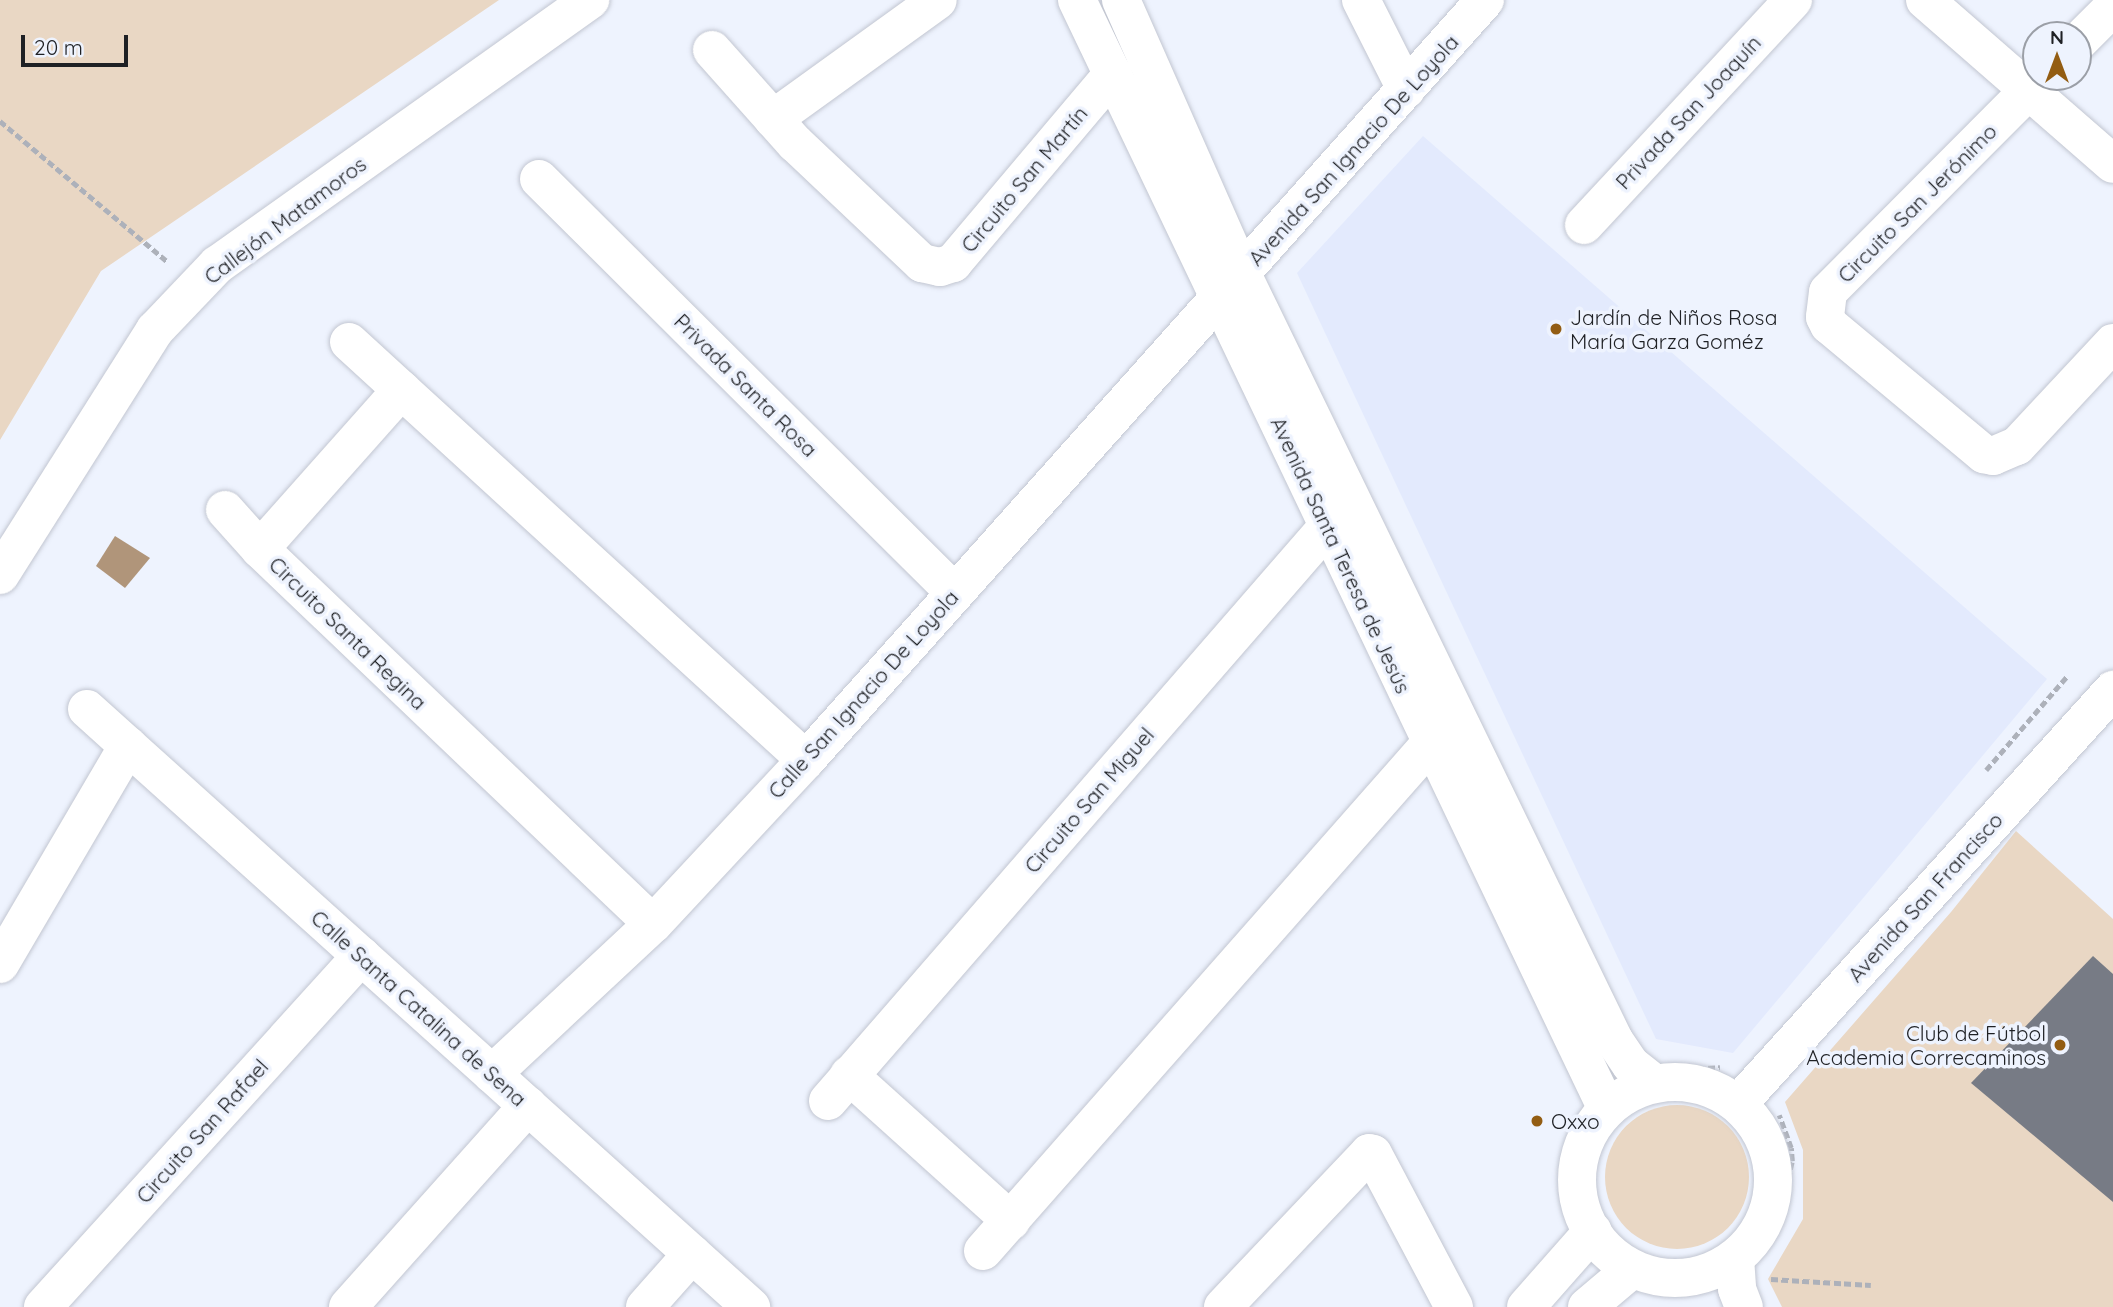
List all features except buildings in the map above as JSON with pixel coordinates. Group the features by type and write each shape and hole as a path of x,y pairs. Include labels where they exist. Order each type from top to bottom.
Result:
{"street":[{"name":"Callejón Matamoros","path":"0,575 155,330 217,265 590,0"},
{"path":"773,119 938,0"},
{"name":"Avenida Santa Teresa de Jesús","path":"1077,0 1113,74 1231,287 1518,882 1606,1109"},
{"name":"Avenida Santa Teresa de Jesús","path":"1121,0 1231,287 1329,525 1398,634 1430,744 1631,1065 1669,1076"},
{"path":"1361,0 1406,89"},
{"name":"Avenida San Ignacio De Loyola","path":"1231,287 1485,0"},
{"name":"Privada San Joaquín","path":"1584,225 1793,0"},
{"path":"1925,0 2022,73"},
{"path":"2092,28 2113,7"},
{"name":"Circuito San Martín","path":"712,50 773,119 922,262 940,267 953,263 1113,74"},
{"name":"Circuito San Jerónimo","path":"2028,91 1828,292 1825,317 1829,325 1984,454 1993,456 2017,446 2113,343"},
{"path":"2044,91 2113,164"},
{"name":"Privada Santa Rosa","path":"539,178 954,592"},
{"name":"Calle San Ignacio De Loyola","path":"492,1074 653,924 806,760 954,592 1231,287"},
{"path":"349,342 806,760"},
{"name":"Circuito Santa Regina","path":"401,390 260,549 653,924"},
{"path":"225,510 260,549"},
{"name":"Circuito San Miguel","path":"1011,1221 839,1088 1329,525"},
{"name":"Avenida San Francisco","path":"1738,1104 2113,690"},
{"name":"Calle Santa Catalina de Sena","path":"87,709 751,1307"},
{"path":"983,1251 1430,744"},
{"path":"0,964 128,746"},
{"name":"Circuito San Rafael","path":"43,1307 361,956"},
{"path":"1744,1307 1737,1289 1751,1242 1763,1224 1771,1203 1774,1182 1772,1160 1765,1139 1753,1120 1738,1104 1715,1090 1669,1076 1620,1098 1606,1109 1589,1131 1578,1158 1576,1186 1582,1214 1612,1256 1632,1269 1689,1293 1698,1276 1748,1250"},
{"path":"348,1307 528,1106"},
{"path":"1223,1307 1371,1153 1454,1307"},
{"path":"1526,1307 1593,1231"},
{"path":"645,1307 692,1254"},
{"path":"1587,1307 1632,1269"}],"path":[{"path":"0,121 197,286"},
{"path":"1979,778 2068,675"},
{"path":"1669,1076 1729,1067"},
{"path":"1748,1250 1781,1210 1789,1187 1791,1148 1779,1118 1780,1110"},
{"path":"1768,1279 1871,1285"}],"shaded area":[{"path":"0,0 499,0 101,271 0,440"},
{"path":"1423,136 2047,679 1733,1053 1656,1039 1297,273"},
{"path":"115,536 150,558 125,588 96,566"},
{"path":"2016,831 2113,919 2113,1307 1782,1307 1768,1279 1803,1219 1803,1150 1785,1102 1951,912"},
{"path":"1677,1105 1705,1111 1728,1126 1743,1149 1749,1177 1743,1205 1728,1228 1705,1243 1677,1249 1649,1243 1626,1228 1611,1205 1605,1177 1611,1149 1626,1126 1649,1111"}],"place":[{"name":"Jardín de Niños Rosa María Garza Goméz","path":"1556,329"},
{"name":"Club de Fútbol Academia Correcaminos","path":"2060,1045"},
{"name":"Oxxo","path":"1537,1121"}]}
